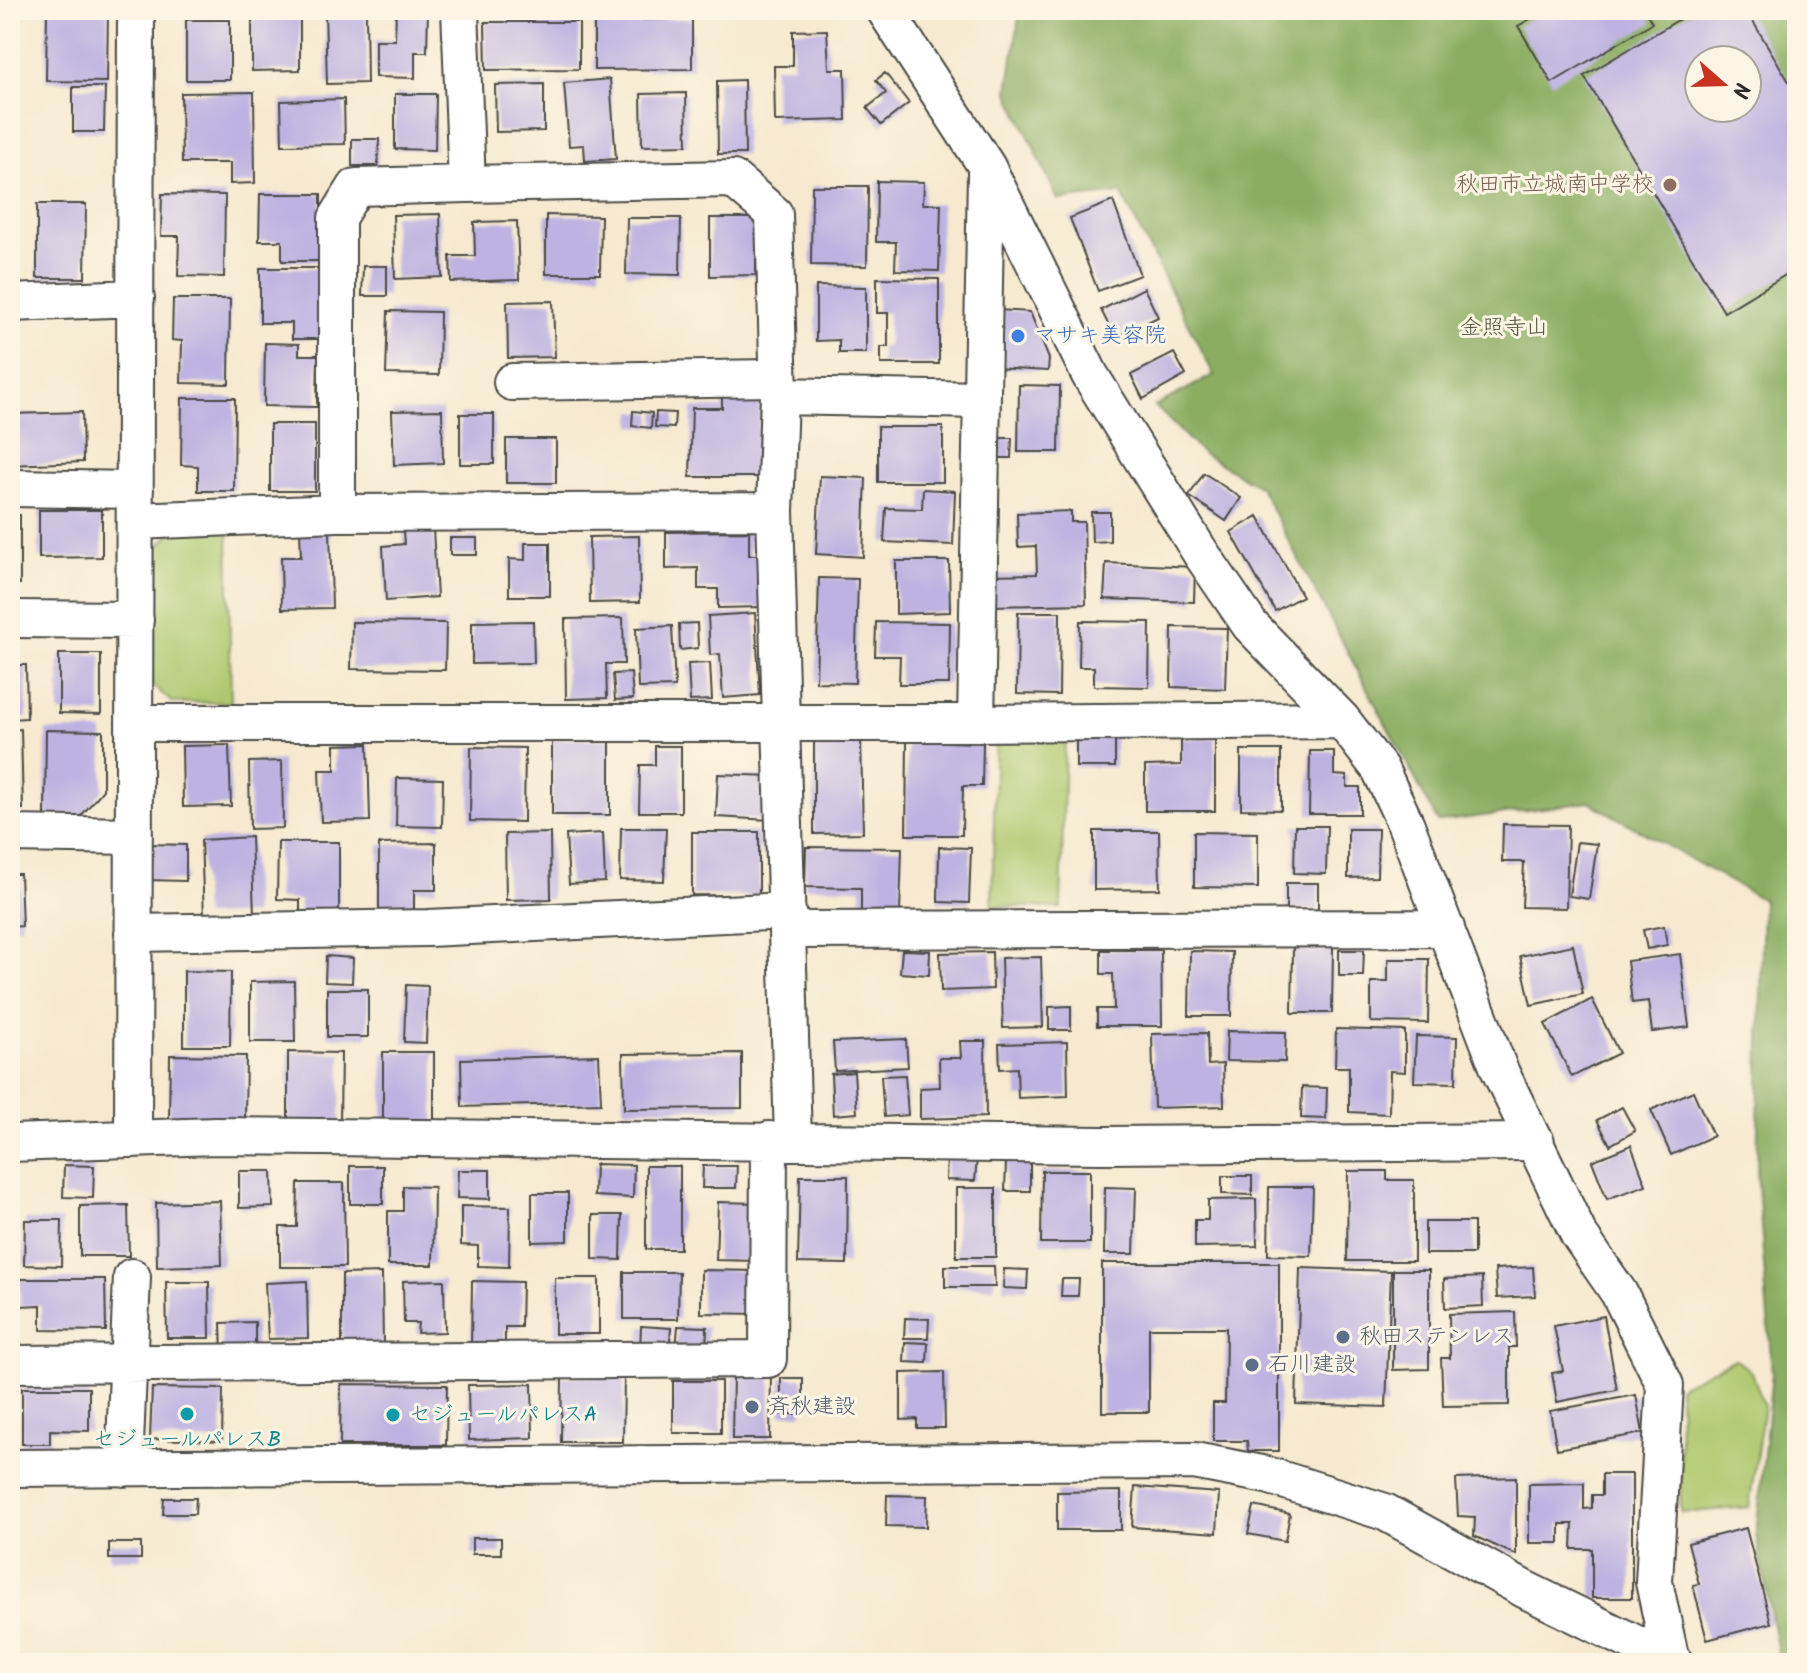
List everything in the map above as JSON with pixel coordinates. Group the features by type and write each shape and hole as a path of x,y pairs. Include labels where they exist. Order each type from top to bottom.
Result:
{"street":[{"path":"133,1139 136,10"},
{"path":"460,10 467,184"},
{"path":"885,10 987,167 1090,375 1200,552 1250,625 1342,720 1380,769 1406,825 1499,1069 1579,1235 1619,1293 1665,1385 1654,1582 1673,1662"},
{"path":"976,723 987,167"},
{"path":"10,1364 768,1359 781,1140 788,921 775,511 778,387 774,214 733,179 356,187 337,218 337,513"},
{"path":"10,303 136,298"},
{"path":"512,382 778,387 982,400"},
{"path":"10,488 135,506 337,513 775,511"},
{"path":"10,619 135,620"},
{"path":"134,723 1342,720"},
{"path":"10,834 134,836"},
{"path":"133,933 788,921 1446,928"},
{"path":"10,1143 216,1136 1102,1145 1536,1142"},
{"path":"124,1468 132,1277"},
{"path":"10,1468 1194,1461 1267,1475 1385,1512 1524,1589 1673,1662"}],"green space":[{"name":"金照寺山","path":"1020,10 1797,10 1797,1663 1780,1663 1756,1535 1772,1373 1757,1172 1763,900 1589,802 1438,822 1260,487 1202,453 1155,406 1214,375 1121,193 1058,200 1008,91"},
{"path":"228,530 231,702 173,703 150,683 150,555 173,531"},
{"path":"996,731 1065,732 1061,908 992,906"},
{"path":"1735,1359 1752,1372 1764,1406 1749,1507 1681,1513 1679,1386"}],"building":[{"path":"47,10 108,10 107,82 46,81"},
{"path":"325,10 366,10 367,83 327,84"},
{"path":"396,10 428,10 427,52 415,52 415,78 375,77 375,40 395,40"},
{"path":"1546,10 1645,10 1652,23 1552,83 1518,26"},
{"path":"1695,10 1746,10 1797,95 1797,268 1724,312 1584,76"},
{"path":"252,11 300,11 300,70 252,71"},
{"path":"692,19 692,69 594,70 594,20"},
{"path":"186,20 230,20 230,80 186,80"},
{"path":"485,22 579,22 579,69 486,70"},
{"path":"827,30 829,69 845,69 846,120 775,122 774,66 793,66 793,31"},
{"path":"885,73 909,103 881,125 867,108 886,93 876,80"},
{"path":"610,79 616,159 585,161 584,145 569,146 564,83"},
{"path":"744,80 745,154 718,154 717,81"},
{"path":"544,84 544,131 496,132 495,85"},
{"path":"73,87 105,87 104,132 73,132"},
{"path":"254,92 255,183 230,184 230,163 182,163 181,93"},
{"path":"686,93 687,145 642,146 641,94"},
{"path":"395,94 436,94 435,150 395,149"},
{"path":"344,99 345,144 282,145 281,101"},
{"path":"352,139 379,139 378,166 352,166"},
{"path":"877,181 924,182 923,204 941,204 939,271 895,270 896,242 876,242"},
{"path":"812,186 868,186 867,266 811,265"},
{"path":"162,194 225,195 224,277 178,276 179,236 161,236"},
{"path":"260,194 321,194 321,261 282,261 282,241 259,241"},
{"path":"1113,201 1140,275 1098,291 1070,218"},
{"path":"37,204 86,204 85,278 37,278"},
{"path":"440,214 442,277 395,279 393,215"},
{"path":"546,215 601,216 600,274 546,274"},
{"path":"627,218 681,218 680,275 626,274"},
{"path":"710,218 756,218 756,275 710,276"},
{"path":"517,221 519,280 451,282 450,256 475,256 474,222"},
{"path":"363,266 387,266 387,296 362,296"},
{"path":"260,268 323,268 323,339 292,339 292,323 260,323"},
{"path":"877,278 939,279 939,364 881,364 881,347 888,347 888,313 877,313"},
{"path":"816,286 866,287 866,353 839,353 839,340 816,341"},
{"path":"1144,288 1158,317 1115,338 1101,310"},
{"path":"173,299 230,299 229,384 181,383 182,341 172,340"},
{"path":"553,301 555,357 508,358 507,302"},
{"name":"マサキ美容院","path":"997,310 1030,312 1049,359 1048,371 994,368"},
{"path":"388,311 440,312 439,375 386,374"},
{"path":"265,343 299,344 299,355 318,355 317,407 264,406"},
{"path":"1174,353 1186,375 1143,399 1131,375"},
{"path":"1019,385 1060,386 1059,452 1018,452"},
{"path":"722,395 760,396 758,477 690,477 692,408 722,408"},
{"path":"182,398 235,398 234,491 198,491 198,466 181,465"},
{"path":"442,410 443,463 394,465 392,411"},
{"path":"633,411 652,413 651,428 632,426"},
{"path":"82,412 83,462 10,465 10,414"},
{"path":"656,412 675,413 674,428 655,427"},
{"path":"460,414 494,414 494,464 460,464"},
{"path":"270,424 315,424 315,491 270,491"},
{"path":"878,427 943,427 943,482 878,482"},
{"path":"991,438 1012,438 1011,458 991,458"},
{"path":"506,439 556,439 556,483 506,483"},
{"path":"1204,473 1241,498 1226,521 1189,496"},
{"path":"820,476 866,478 863,557 816,554"},
{"path":"923,489 955,491 953,545 884,542 886,508 922,509"},
{"path":"39,510 102,510 102,557 39,558"},
{"path":"1071,511 1071,522 1084,522 1086,604 989,606 988,575 1037,574 1036,546 1018,547 1017,513"},
{"path":"1091,512 1110,512 1110,541 1092,542"},
{"path":"10,515 20,515 20,584 10,584"},
{"path":"1258,516 1302,596 1275,611 1231,532"},
{"path":"300,529 330,529 332,608 282,609 281,557 301,557"},
{"path":"433,529 437,597 386,601 383,546 404,544 403,531"},
{"path":"749,531 749,555 764,555 765,607 718,608 718,589 698,589 698,568 666,569 666,532"},
{"path":"639,536 640,602 590,603 589,537"},
{"path":"450,538 477,538 477,555 450,555"},
{"path":"525,543 550,543 550,596 509,596 509,559 525,560"},
{"path":"896,561 949,561 950,612 896,614"},
{"path":"1106,563 1195,567 1194,602 1104,599"},
{"path":"819,578 858,579 855,683 816,682"},
{"path":"1018,612 1060,612 1059,695 1017,694"},
{"path":"755,613 760,695 723,698 720,654 710,655 708,616"},
{"path":"623,618 624,664 606,664 607,698 566,699 565,619"},
{"path":"533,621 534,663 472,664 472,622"},
{"path":"1080,621 1150,622 1149,687 1094,686 1094,667 1079,667"},
{"path":"352,622 446,623 445,670 351,669"},
{"path":"876,622 950,623 949,684 899,684 900,656 875,656"},
{"path":"697,623 698,648 680,650 679,624"},
{"path":"672,626 675,687 638,688 636,628"},
{"path":"1172,627 1227,628 1225,689 1171,687"},
{"path":"59,654 101,654 101,714 59,713"},
{"path":"710,663 712,700 690,701 688,664"},
{"path":"10,665 26,665 27,718 10,719"},
{"path":"631,673 633,699 615,700 613,674"},
{"path":"21,729 23,809 10,809 10,730"},
{"path":"46,730 103,731 103,790 81,816 45,816"},
{"path":"1076,734 1115,734 1115,767 1076,767"},
{"path":"861,738 863,833 814,834 814,739"},
{"path":"1215,738 1215,811 1145,811 1145,766 1181,765 1181,739"},
{"path":"552,739 610,739 610,815 552,815"},
{"path":"907,741 983,743 982,786 963,786 962,835 906,835"},
{"path":"368,744 370,821 321,822 319,770 335,770 335,745"},
{"path":"229,745 231,806 183,807 182,746"},
{"path":"655,746 681,746 681,812 639,812 640,765 655,765"},
{"path":"471,747 525,748 524,822 470,821"},
{"path":"1241,750 1281,750 1281,810 1241,809"},
{"path":"1310,751 1334,751 1334,775 1347,776 1347,787 1360,787 1360,814 1309,814"},
{"path":"282,761 283,828 250,829 249,762"},
{"path":"718,774 772,776 770,820 716,817"},
{"path":"397,778 443,779 442,827 396,826"},
{"path":"1503,824 1568,825 1566,908 1522,907 1524,862 1502,862"},
{"path":"1295,826 1327,826 1326,874 1294,873"},
{"path":"621,828 666,828 664,881 620,880"},
{"path":"1348,829 1378,829 1377,877 1348,878"},
{"path":"1094,831 1159,831 1160,889 1094,890"},
{"path":"692,832 759,832 759,896 692,895"},
{"path":"1194,832 1258,833 1258,888 1194,887"},
{"path":"550,833 551,899 506,900 505,834"},
{"path":"603,833 605,882 569,884 566,835"},
{"path":"251,837 254,914 204,916 201,840"},
{"path":"278,842 339,842 339,914 300,914 300,900 277,899"},
{"path":"1577,842 1597,844 1589,899 1569,896"},
{"path":"436,843 436,890 414,890 414,912 379,912 379,844"},
{"path":"148,844 186,845 186,881 147,880"},
{"path":"806,847 902,848 900,913 861,912 861,888 805,887"},
{"path":"939,847 971,848 969,903 938,902"},
{"path":"10,874 20,874 22,926 10,927"},
{"path":"1286,883 1318,883 1318,910 1286,910"},
{"path":"1664,926 1667,945 1647,949 1643,930"},
{"path":"1573,945 1583,994 1531,1005 1520,956"},
{"path":"1293,946 1333,947 1332,1013 1292,1013"},
{"path":"902,950 930,951 929,975 900,973"},
{"path":"1101,950 1161,950 1162,1026 1097,1026 1097,1009 1114,1009 1113,974 1101,974"},
{"path":"1339,950 1364,950 1363,976 1339,976"},
{"path":"1190,951 1232,952 1231,1016 1189,1016"},
{"path":"992,952 993,989 941,991 940,953"},
{"path":"1680,954 1689,1027 1652,1032 1648,1001 1632,1003 1627,961"},
{"path":"326,956 353,958 352,983 325,982"},
{"path":"1041,957 1043,1027 1003,1028 1001,958"},
{"path":"1388,959 1429,959 1428,1023 1371,1022 1371,982 1388,982"},
{"path":"184,971 231,972 230,1046 184,1046"},
{"path":"294,981 295,1042 250,1042 250,982"},
{"path":"406,985 428,986 426,1043 404,1042"},
{"path":"327,989 368,989 368,1037 327,1037"},
{"path":"1592,999 1619,1053 1572,1077 1545,1024"},
{"path":"1071,1006 1071,1030 1049,1030 1049,1007"},
{"path":"1336,1029 1405,1031 1405,1072 1390,1071 1389,1114 1349,1112 1349,1067 1335,1067"},
{"path":"1227,1031 1286,1032 1285,1062 1226,1061"},
{"path":"1207,1033 1208,1065 1223,1064 1224,1106 1154,1108 1152,1034"},
{"path":"1416,1036 1457,1037 1456,1083 1414,1082"},
{"path":"906,1039 908,1067 835,1071 833,1042"},
{"path":"960,1041 985,1041 986,1117 920,1119 920,1088 940,1087 939,1058 961,1058"},
{"path":"1067,1042 1068,1096 1018,1098 1017,1068 1000,1069 999,1044"},
{"path":"288,1052 341,1053 340,1122 288,1122"},
{"path":"383,1052 434,1052 434,1126 383,1126"},
{"path":"742,1053 742,1108 624,1109 623,1054"},
{"path":"170,1055 246,1056 245,1121 169,1120"},
{"path":"599,1055 601,1103 462,1107 461,1059"},
{"path":"854,1072 857,1113 833,1115 831,1074"},
{"path":"905,1075 908,1115 884,1117 881,1076"},
{"path":"1302,1087 1327,1088 1326,1119 1301,1118"},
{"path":"1693,1091 1713,1136 1671,1155 1651,1110"},
{"path":"1622,1107 1635,1131 1610,1145 1597,1120"},
{"path":"1631,1145 1646,1185 1607,1199 1592,1161"},
{"path":"947,1156 977,1157 975,1181 946,1180"},
{"path":"1006,1161 1030,1161 1030,1191 1005,1191"},
{"path":"595,1164 634,1165 633,1198 594,1196"},
{"path":"64,1165 94,1166 93,1198 63,1197"},
{"path":"350,1166 383,1166 383,1204 350,1204"},
{"path":"646,1166 680,1166 680,1249 646,1249"},
{"path":"703,1166 737,1166 736,1188 702,1188"},
{"path":"458,1170 490,1170 490,1199 457,1198"},
{"path":"239,1171 272,1171 273,1207 239,1208"},
{"path":"1042,1171 1090,1171 1090,1243 1041,1243"},
{"path":"1348,1171 1387,1171 1387,1180 1414,1180 1414,1261 1347,1261"},
{"path":"800,1176 848,1176 847,1264 798,1263"},
{"path":"1222,1176 1252,1176 1252,1195 1222,1194"},
{"path":"298,1183 344,1183 345,1267 280,1267 280,1227 297,1227"},
{"path":"403,1186 434,1187 433,1265 388,1265 388,1211 403,1211"},
{"path":"1105,1187 1136,1188 1134,1254 1104,1254"},
{"path":"1269,1187 1313,1187 1311,1256 1268,1255"},
{"path":"956,1188 996,1188 996,1257 956,1257"},
{"path":"532,1193 568,1193 568,1241 532,1242"},
{"path":"1256,1199 1257,1246 1195,1247 1195,1220 1208,1220 1208,1200"},
{"path":"220,1201 222,1265 157,1267 156,1203"},
{"path":"718,1202 757,1203 755,1261 716,1260"},
{"path":"128,1205 129,1256 80,1256 80,1206"},
{"path":"461,1206 510,1207 509,1267 478,1266 478,1246 461,1245"},
{"path":"593,1215 622,1215 621,1260 593,1259"},
{"path":"25,1220 62,1220 61,1266 24,1265"},
{"path":"1425,1222 1474,1222 1474,1254 1425,1254"},
{"name":"石川建設","path":"1102,1263 1279,1263 1279,1451 1248,1451 1247,1441 1213,1441 1213,1403 1225,1403 1226,1328 1149,1328 1149,1412 1102,1412"},
{"path":"945,1266 994,1266 995,1287 945,1287"},
{"path":"1533,1267 1535,1296 1497,1298 1495,1269"},
{"name":"秋田ステンレス","path":"1300,1268 1391,1271 1386,1407 1296,1404"},
{"path":"1004,1269 1028,1270 1027,1289 1003,1288"},
{"path":"701,1270 760,1271 760,1314 701,1313"},
{"path":"1393,1270 1429,1270 1429,1369 1393,1370"},
{"path":"624,1272 679,1272 678,1319 624,1319"},
{"path":"382,1273 383,1347 342,1347 342,1274"},
{"path":"1482,1277 1483,1306 1445,1308 1444,1279"},
{"path":"555,1278 599,1278 599,1334 555,1334"},
{"path":"20,1279 105,1279 106,1331 41,1330 41,1305 20,1306"},
{"path":"1062,1279 1079,1279 1078,1296 1061,1296"},
{"path":"444,1280 445,1332 417,1333 418,1323 404,1323 403,1281"},
{"path":"307,1281 308,1338 268,1339 265,1283"},
{"path":"472,1281 522,1282 521,1327 505,1327 505,1347 471,1347"},
{"path":"166,1282 209,1282 210,1338 167,1338"},
{"path":"1515,1312 1516,1347 1509,1347 1509,1405 1443,1406 1441,1358 1450,1358 1449,1314"},
{"path":"1604,1316 1617,1390 1557,1402 1552,1373 1563,1371 1554,1326"},
{"path":"905,1318 929,1319 928,1338 904,1338"},
{"path":"255,1322 255,1352 222,1352 221,1323"},
{"path":"641,1326 671,1328 669,1351 640,1350"},
{"path":"678,1326 707,1327 706,1351 676,1350"},
{"path":"905,1342 928,1343 927,1363 904,1362"},
{"path":"944,1372 945,1428 917,1428 917,1419 901,1420 901,1373"},
{"name":"斉秋建設","path":"733,1374 771,1374 770,1439 732,1439"},
{"path":"562,1377 624,1377 623,1442 561,1442"},
{"path":"781,1378 803,1378 803,1414 781,1414"},
{"path":"673,1381 721,1381 721,1433 673,1433"},
{"name":"セジュールパレスA","path":"341,1384 447,1385 446,1445 340,1445"},
{"path":"532,1384 533,1438 469,1440 468,1385"},
{"path":"22,1388 89,1388 89,1431 50,1430 50,1444 22,1444"},
{"name":"セジュールパレスB","path":"152,1388 223,1389 222,1441 150,1439"},
{"path":"1636,1395 1643,1433 1557,1449 1550,1411"},
{"path":"1602,1474 1632,1474 1632,1598 1592,1598 1592,1549 1572,1549 1573,1524 1560,1524 1560,1543 1529,1543 1529,1484 1584,1483 1584,1509 1592,1508 1592,1495 1602,1495"},
{"path":"1516,1477 1516,1555 1474,1536 1475,1517 1458,1516 1456,1479"},
{"path":"1135,1487 1219,1493 1217,1533 1132,1527"},
{"path":"1121,1491 1121,1530 1057,1530 1057,1492"},
{"path":"887,1495 927,1496 926,1527 886,1526"},
{"path":"164,1498 196,1498 195,1514 163,1514"},
{"path":"1254,1506 1290,1514 1285,1541 1248,1534"},
{"path":"1746,1528 1771,1623 1707,1640 1693,1585 1699,1584 1688,1543"},
{"path":"472,1538 501,1538 501,1554 472,1554"},
{"path":"109,1543 141,1543 141,1559 109,1559"}],"place":[{"name":"秋田市立城南中学校","path":"1670,185"},
{"name":"マサキ美容院","path":"1018,336"},
{"name":"秋田ステンレス","path":"1343,1337"},
{"name":"石川建設","path":"1252,1365"},
{"name":"斉秋建設","path":"752,1407"},
{"name":"セジュールパレスB","path":"187,1414"},
{"name":"セジュールパレスA","path":"393,1415"}]}
